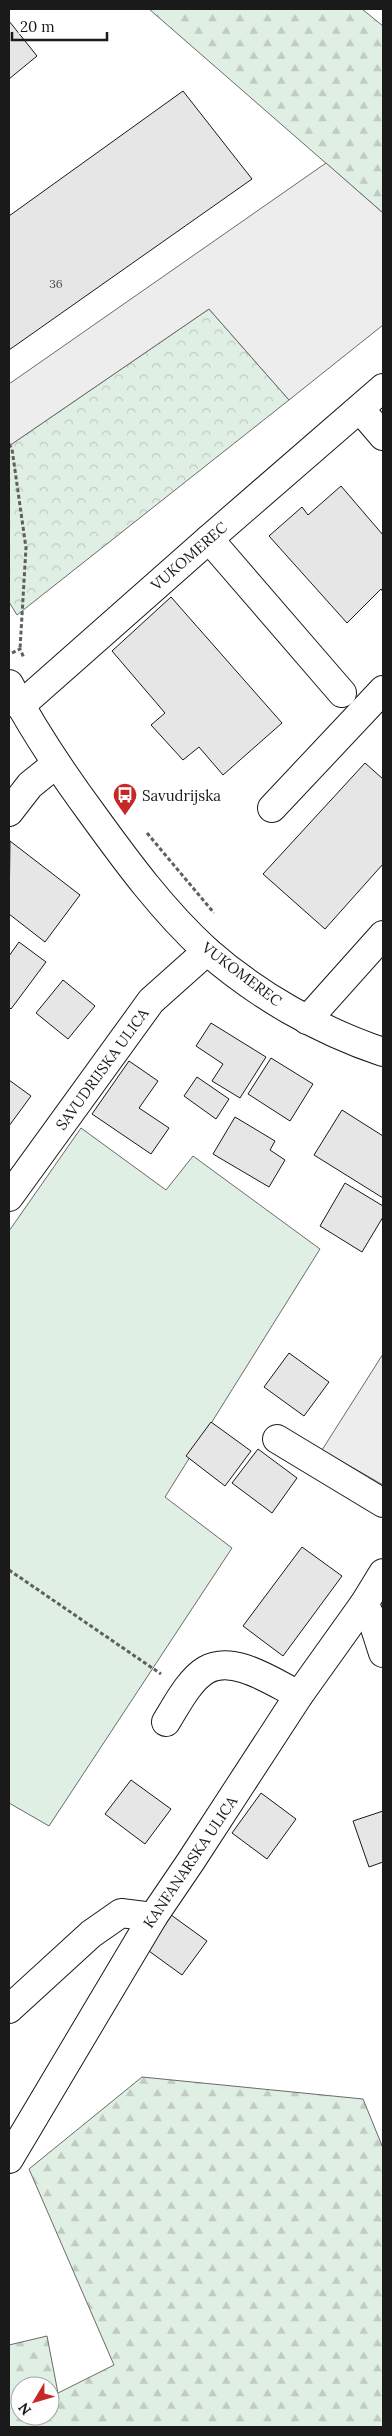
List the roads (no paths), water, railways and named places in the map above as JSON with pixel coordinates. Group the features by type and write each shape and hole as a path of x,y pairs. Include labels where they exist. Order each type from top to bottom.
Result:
{"street":[{"name":"VUKOMEREC","path":"383,388 209,539 23,693 56,764 130,866 207,951 261,991 307,1020 338,1035 383,1052"},
{"path":"360,409 383,436"},
{"path":"209,539 342,693"},
{"path":"272,808 380,700"},
{"path":"9,812 30,785 56,764"},
{"path":"307,1020 383,935"},
{"name":"SAVUDRIJSKA ULICA","path":"9,1197 151,1001 207,951"},
{"path":"277,1439 383,1503"},
{"name":"KANFANARSKA ULICA","path":"9,2159 153,1916 191,1861 299,1694 364,1604 383,1573"},
{"path":"364,1604 372,1619 383,1653"},
{"path":"166,1722 185,1691 206,1670 226,1665 244,1669 299,1694"},
{"path":"9,2009 91,1934 121,1913 153,1916"}],"place":[{"name":"Savudrijska","path":"125,816"}]}
